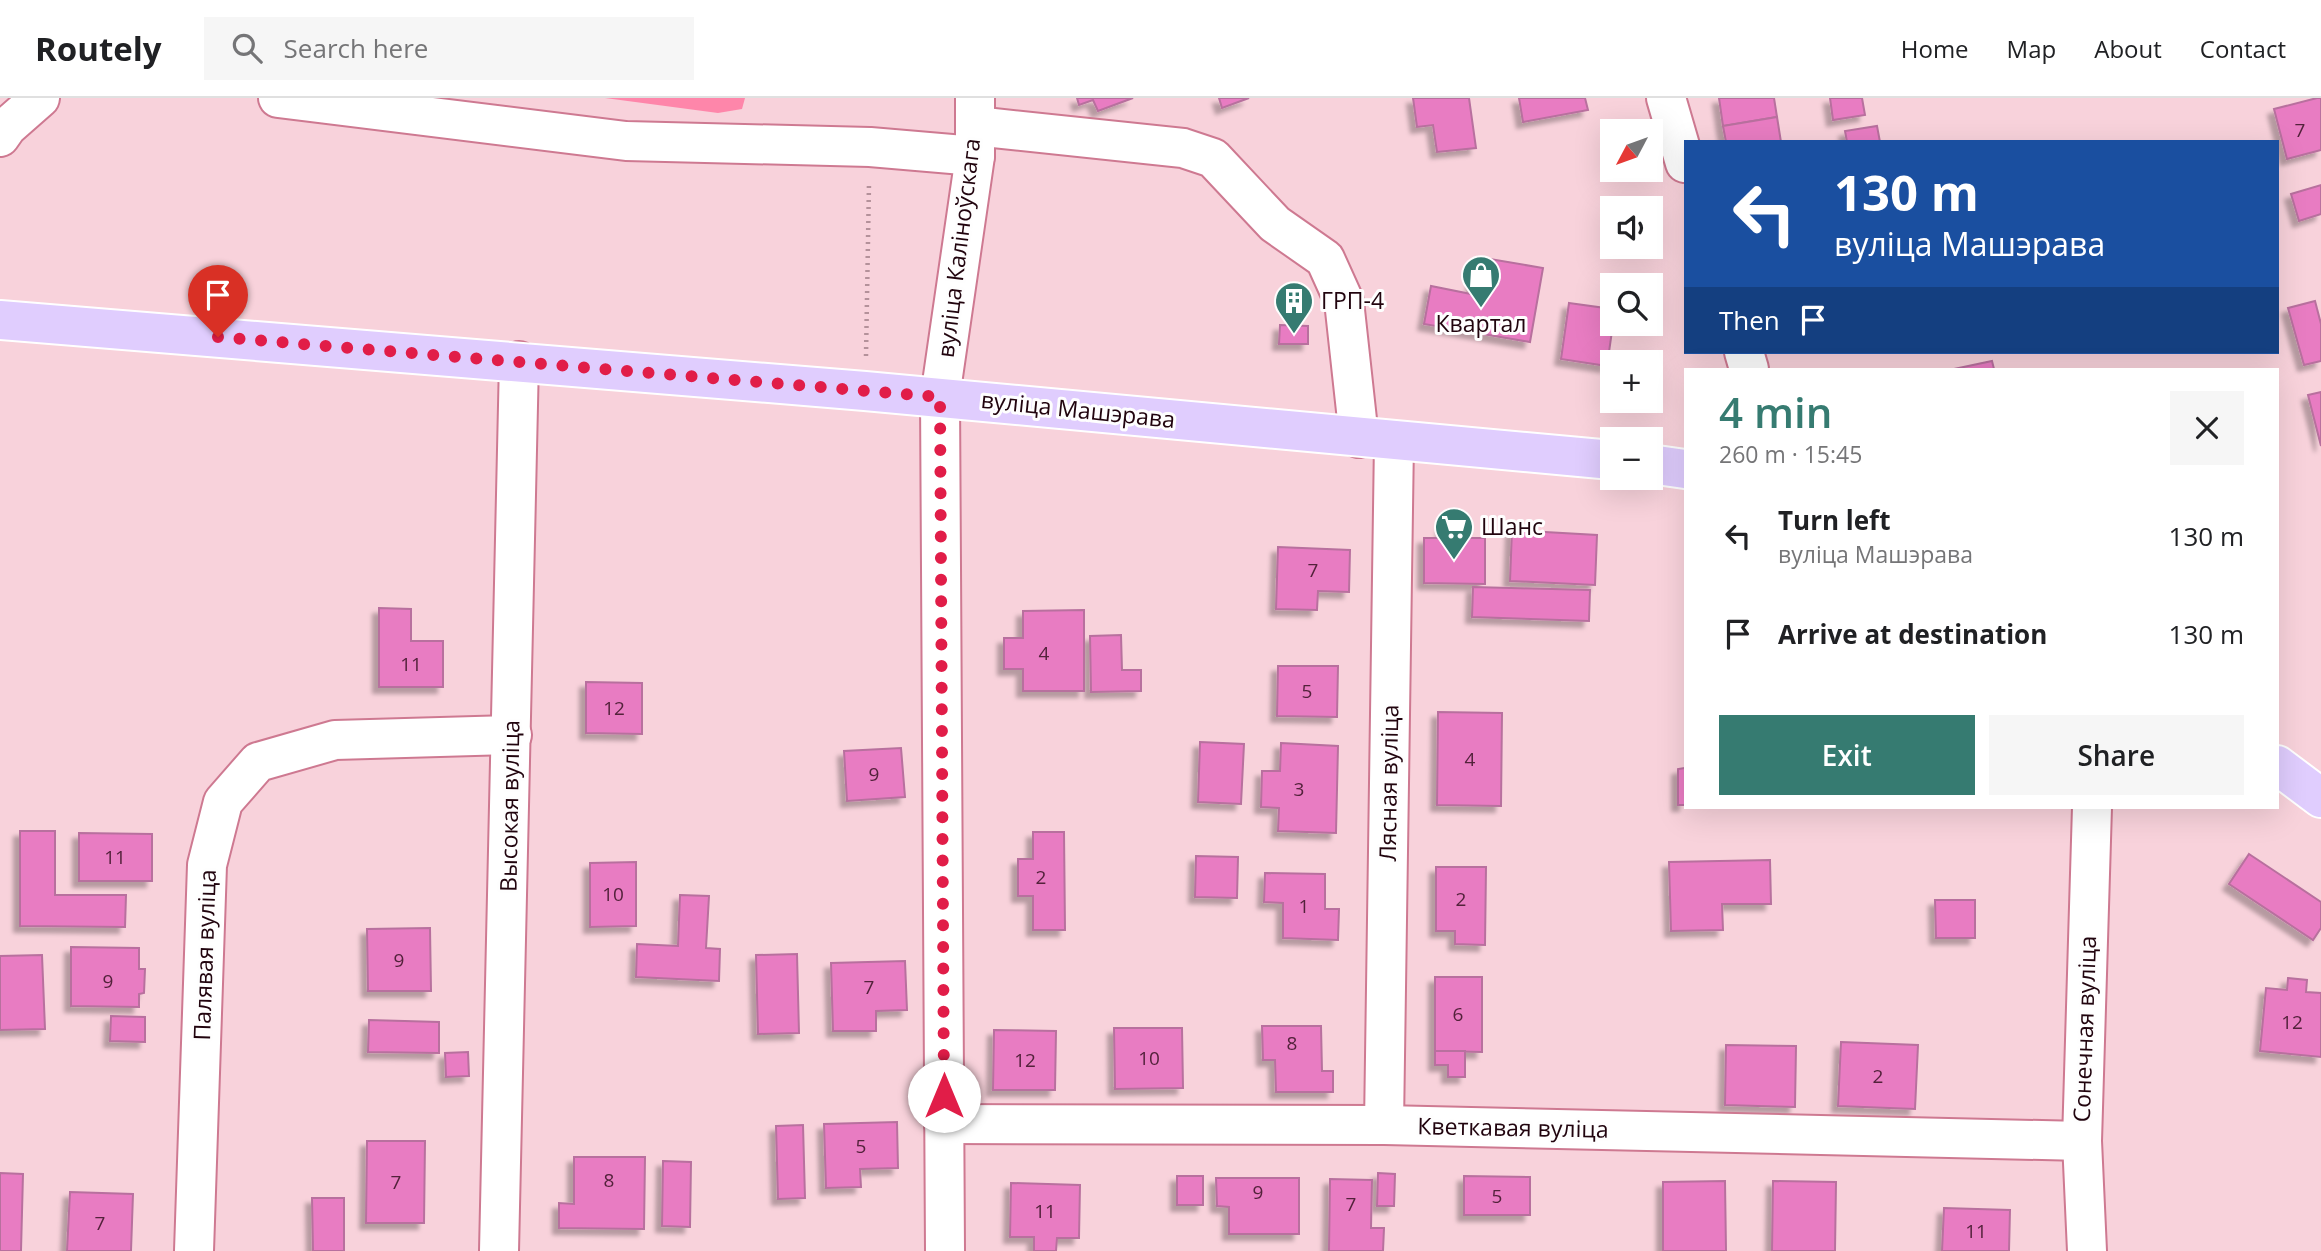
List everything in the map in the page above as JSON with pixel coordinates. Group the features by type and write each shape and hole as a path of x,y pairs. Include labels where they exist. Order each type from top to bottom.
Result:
{"main road":[{"name":"вуліца Машэрава","path":"0,320 940,397 1600,459"},
{"path":"1663,466 1684,469"},
{"path":"2279,766 2321,798"}],"street":[{"path":"0,137 7,127 40,98"},
{"name":"Лясная вуліца","path":"278,98 626,141 870,147 975,127 1183,148 1213,158 1275,224 1325,259 1343,301 1376,439 1384,1125"},
{"path":"1666,98 1684,160"},
{"name":"вуліца Каліноўскага","path":"945,1251 940,397 975,127"},
{"name":"Высокая вуліца","path":"499,1251 519,361"},
{"name":"Палявая вуліца","path":"194,1251 206,865 223,802 258,762 335,740 512,735"},
{"name":"Сонечная вуліца","path":"2087,1251 2082,1141 2092,809"},
{"name":"Кветкавая вуліца","path":"944,1124 1384,1125 2082,1141"}],"path":[{"path":"865,391 870,147"}],"shaded area":[{"path":"605,98 745,98 742,109 718,113"}],"building":[{"path":"1077,98 1133,98 1098,111 1093,100 1079,105"},
{"path":"1219,98 1249,98 1222,108"},
{"path":"1413,98 1469,98 1476,148 1437,152 1433,125 1417,127"},
{"path":"1519,98 1585,98 1588,110 1523,122"},
{"path":"1719,98 1774,98 1777,117 1723,126"},
{"path":"1830,98 1862,98 1865,115 1833,120"},
{"path":"2321,98 2321,150 2287,159 2274,109"},
{"path":"1777,117 1781,140 1726,140 1723,126"},
{"path":"1877,126 1880,140 1847,140 1845,131"},
{"path":"2321,185 2321,214 2299,221 2291,194"},
{"name":"Квартал","path":"1478,257 1543,268 1530,342 1424,324 1431,286 1471,294"},
{"path":"2315,301 2321,324 2321,361 2304,365 2288,308"},
{"path":"1569,303 1600,307 1600,336 1611,336 1609,350 1600,350 1600,365 1561,359"},
{"name":"ГРП-4","path":"1280,325 1308,326 1308,344 1279,344"},
{"path":"1992,361 1994,368 1959,368"},
{"path":"2321,392 2321,446 2308,395"},
{"name":"Шанс","path":"1443,525 1462,525 1462,538 1485,538 1485,584 1424,583 1424,538 1442,538"},
{"path":"1512,530 1597,535 1595,585 1510,581"},
{"path":"1278,547 1350,550 1349,592 1318,591 1317,610 1276,609"},
{"path":"1473,587 1590,590 1589,621 1472,617"},
{"path":"379,608 411,609 411,641 443,641 443,687 379,687"},
{"path":"1084,610 1084,691 1023,691 1023,669 1004,669 1004,638 1023,638 1023,611"},
{"path":"1121,635 1122,670 1141,670 1141,691 1091,692 1090,636"},
{"path":"1278,666 1338,666 1337,717 1277,716"},
{"path":"586,682 642,683 642,734 586,733"},
{"path":"1438,712 1502,713 1501,806 1437,805"},
{"path":"1200,742 1244,744 1241,804 1198,802"},
{"path":"1281,743 1338,746 1336,833 1278,831 1279,808 1261,807 1262,771 1280,771"},
{"path":"901,748 905,797 847,801 844,751"},
{"path":"1684,768 1684,805 1678,805 1678,769"},
{"path":"20,831 55,831 55,895 126,895 125,927 20,926"},
{"path":"1033,832 1064,832 1065,930 1033,930 1033,896 1018,896 1018,859 1033,859"},
{"path":"79,833 152,834 152,881 79,881"},
{"path":"2249,854 2321,902 2321,928 2313,940 2229,884"},
{"path":"1196,856 1238,857 1237,898 1195,897"},
{"path":"1770,860 1771,904 1722,904 1723,930 1671,931 1669,862"},
{"path":"636,862 636,926 590,927 590,863"},
{"path":"1436,867 1486,867 1485,945 1455,944 1455,931 1436,931"},
{"path":"1265,873 1325,874 1325,909 1339,909 1338,940 1283,938 1283,903 1264,902"},
{"path":"680,895 709,896 706,948 720,949 719,981 636,977 637,944 678,946"},
{"path":"1935,900 1975,900 1975,938 1936,938"},
{"path":"430,928 431,991 368,991 367,929"},
{"path":"71,947 139,948 139,969 145,969 144,993 139,994 139,1007 71,1006"},
{"path":"797,954 799,1033 758,1034 756,955"},
{"path":"42,955 45,1029 0,1030 0,956"},
{"path":"905,961 907,1010 876,1011 876,1031 833,1031 831,963"},
{"path":"1435,977 1482,977 1482,1052 1435,1051"},
{"path":"2288,978 2307,980 2306,992 2321,993 2321,1057 2260,1051 2266,988 2287,990"},
{"path":"111,1016 145,1017 145,1042 110,1041"},
{"path":"369,1020 439,1022 439,1053 368,1052"},
{"path":"1262,1026 1321,1026 1322,1071 1333,1071 1333,1092 1276,1092 1275,1060 1263,1060"},
{"path":"1114,1028 1182,1028 1183,1088 1115,1089"},
{"path":"994,1030 1056,1031 1055,1090 993,1090"},
{"path":"1841,1042 1918,1045 1915,1109 1838,1106"},
{"path":"1726,1045 1796,1046 1795,1107 1725,1105"},
{"path":"1435,1051 1465,1051 1465,1077 1448,1077 1448,1065 1435,1065"},
{"path":"468,1052 469,1076 446,1077 445,1053"},
{"path":"897,1122 898,1168 860,1169 861,1187 826,1188 824,1124"},
{"path":"803,1125 805,1198 778,1199 776,1126"},
{"path":"367,1141 425,1141 424,1223 366,1223"},
{"path":"574,1157 645,1157 644,1229 559,1228 559,1203 574,1204"},
{"path":"663,1161 691,1162 690,1227 662,1226"},
{"path":"0,1173 23,1174 21,1251 0,1251"},
{"path":"1378,1173 1395,1174 1394,1206 1377,1206"},
{"path":"1177,1176 1203,1176 1203,1205 1177,1205"},
{"path":"1464,1176 1530,1177 1530,1215 1464,1215"},
{"path":"1216,1178 1299,1178 1299,1234 1229,1234 1229,1207 1217,1206"},
{"path":"1330,1179 1372,1180 1371,1228 1384,1228 1383,1251 1329,1251"},
{"path":"1725,1181 1726,1251 1663,1251 1663,1182"},
{"path":"1773,1181 1836,1182 1835,1251 1772,1251"},
{"path":"1011,1183 1080,1185 1079,1238 1057,1238 1056,1251 1034,1251 1034,1237 1010,1237"},
{"path":"70,1192 133,1194 131,1251 67,1251"},
{"path":"312,1198 344,1198 344,1251 313,1251"},
{"path":"1944,1208 2010,1210 2009,1251 1942,1251"}],"place":[{"name":"Квартал","path":"1481,309"},
{"name":"ГРП-4","path":"1294,335"},
{"name":"Шанс","path":"1454,561"}],"route":[{"path":"218,337 940,397 944,1096"}]}
